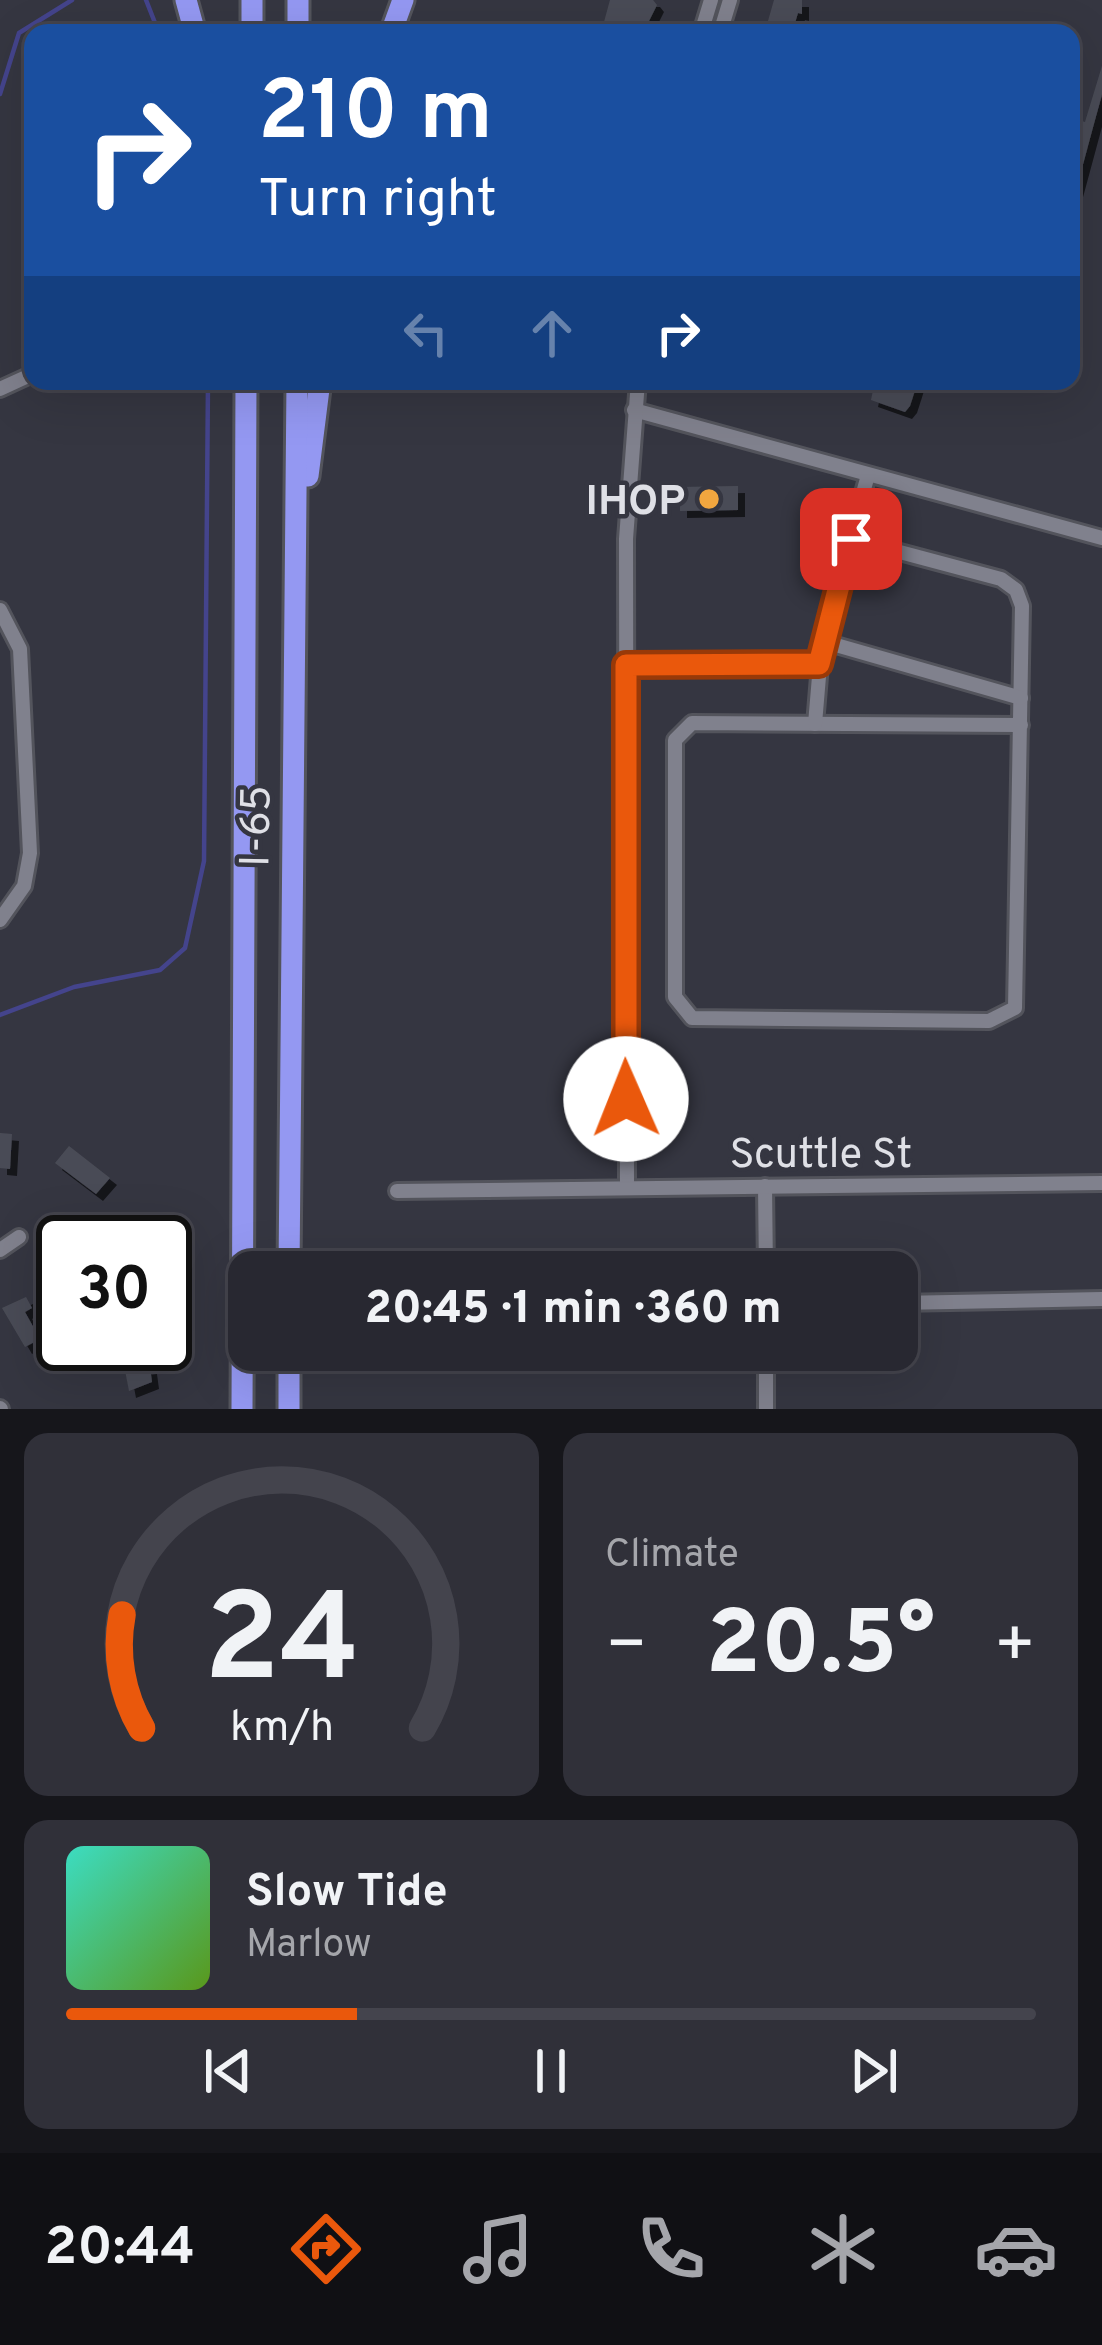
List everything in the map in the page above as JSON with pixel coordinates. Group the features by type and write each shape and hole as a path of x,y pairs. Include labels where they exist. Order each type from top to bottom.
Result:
{"highway":[{"path":"242,1409 245,390"},
{"name":"I-65","path":"289,1251 297,390"},
{"path":"296,566 319,390"},
{"path":"289,1371 289,1409"}],"street":[{"path":"628,1187 626,539 637,390"},
{"path":"634,410 1102,538"},
{"path":"815,724 822,641 868,475"},
{"path":"851,539 1000,579 1016,590 1022,606 1021,725 1016,1008 989,1021 692,1018 675,997 675,740 692,723 1021,725"},
{"path":"0,610 20,650 30,853 24,886 0,920"},
{"path":"822,641 1021,698"},
{"path":"626,665 819,664"},
{"name":"Scuttle St","path":"397,1191 1102,1183"},
{"path":"765,1186 766,1251"},
{"path":"0,1250 20,1237"},
{"path":"918,1303 1102,1299"},
{"path":"766,1371 766,1409"}],"building":[{"path":"610,0 653,0 657,5 648,24 603,24"},
{"path":"774,0 802,0 802,14 798,13 795,24 767,24"},
{"path":"1102,66 1102,94 1080,175 1080,121 1085,122"},
{"path":"873,390 915,390 905,412 871,400"},
{"name":"IHOP","path":"738,486 738,510 680,511 680,487"},
{"path":"0,1133 12,1134 10,1169 0,1168"},
{"path":"69,1146 110,1178 96,1194 55,1163"},
{"path":"26,1297 32,1308 25,1312 36,1341 25,1347 2,1308"},
{"path":"125,1371 151,1371 152,1382 129,1391"}],"waterway":[{"path":"33,24 72,0"},
{"path":"146,0 155,24"},
{"path":"0,94 24,30"},
{"path":"0,1015 74,987 160,970 185,948 204,861 208,390"}],"place":[{"name":"IHOP","path":"709,499"}],"route":[{"path":"626,1099 626,665 819,664 851,539"}]}
